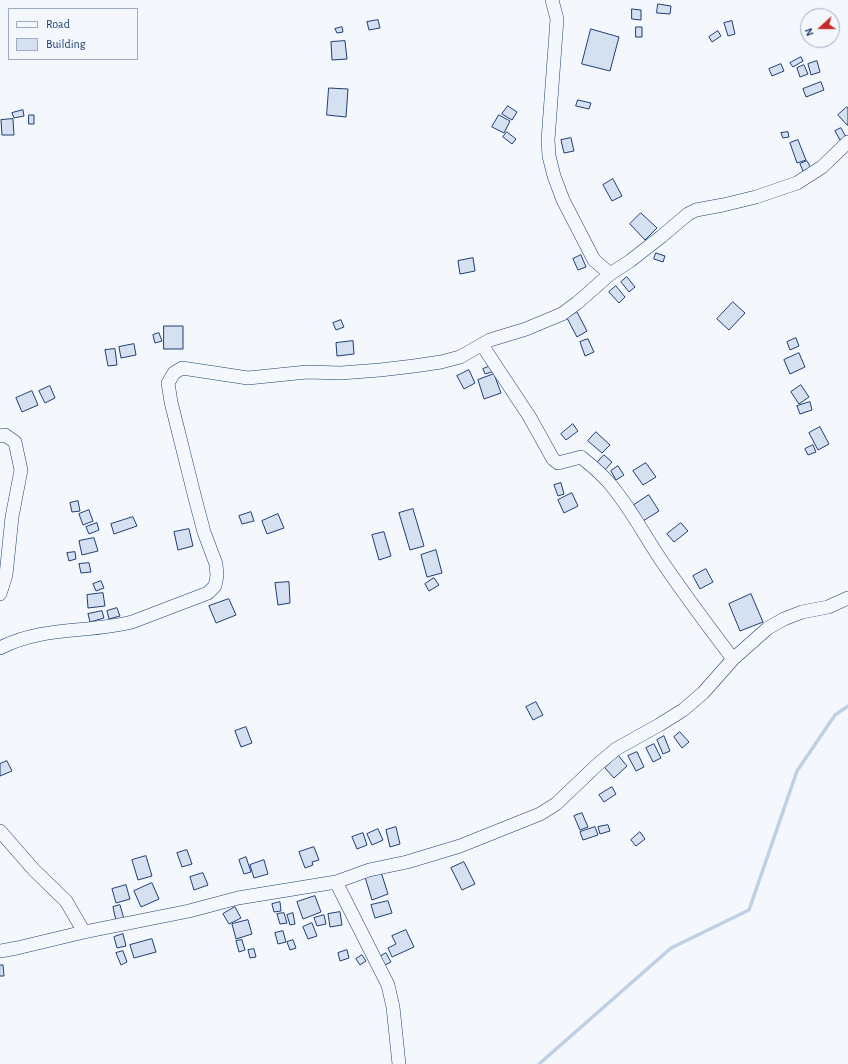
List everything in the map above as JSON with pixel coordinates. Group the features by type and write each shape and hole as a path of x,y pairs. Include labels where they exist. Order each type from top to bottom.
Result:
{"street":[{"path":"552,0 557,19 548,140 549,156 554,176 563,200 594,260 610,274"},
{"path":"0,648 28,637 69,630 120,625 132,622 208,593 214,586 217,576 216,564 204,532 168,383 174,373 182,368 248,378 307,372 341,373 407,367 441,362 460,357 490,340 526,329 562,314 578,303 610,274 641,253 688,214 696,210 756,197 797,183 822,167 848,142"},
{"path":"482,345 529,416 553,459 558,464 581,457 610,483 695,608 733,659"},
{"path":"0,436 5,435 15,442 21,470 12,516 6,575 0,594"},
{"path":"0,951 188,911 238,898 336,882 369,870 407,862 460,846 540,814 556,804 616,749 659,726 683,710 703,693 733,659 768,628 784,619 802,612 828,607 848,598"},
{"path":"0,830 34,870 66,902 84,932"},
{"path":"336,882 388,985 393,1007 399,1064"}],"building":[{"path":"658,4 671,6 670,14 657,13"},
{"path":"632,9 641,10 641,20 632,19"},
{"path":"378,20 380,28 369,30 367,22"},
{"path":"732,21 735,34 728,36 724,23"},
{"path":"342,27 343,32 337,33 335,29"},
{"path":"636,27 642,27 642,37 636,37"},
{"path":"591,29 619,37 610,71 582,64"},
{"path":"718,31 721,36 712,42 709,37"},
{"path":"345,41 347,59 332,60 331,42"},
{"path":"801,57 803,61 793,67 790,63"},
{"path":"817,61 820,72 811,75 808,64"},
{"path":"781,64 784,71 772,76 769,69"},
{"path":"804,65 808,74 800,77 797,68"},
{"path":"821,82 824,90 806,97 803,89"},
{"path":"329,88 348,89 346,117 327,115"},
{"path":"578,100 591,103 589,109 576,106"},
{"path":"508,106 517,112 512,120 502,114"},
{"path":"847,107 848,108 848,125 838,115"},
{"path":"23,110 24,116 14,118 12,113"},
{"path":"29,115 34,115 34,124 29,124"},
{"path":"499,115 510,121 504,133 492,127"},
{"path":"13,119 14,135 2,135 1,120"},
{"path":"841,128 846,137 840,140 835,131"},
{"path":"507,132 516,139 512,144 503,137"},
{"path":"788,132 789,137 783,138 781,133"},
{"path":"571,138 574,151 564,153 561,140"},
{"path":"798,140 806,160 797,163 790,143"},
{"path":"807,161 811,168 803,171 800,164"},
{"path":"613,179 622,196 612,201 603,185"},
{"path":"641,213 657,228 645,240 630,224"},
{"path":"656,253 665,256 663,262 654,259"},
{"path":"581,255 586,267 578,270 573,259"},
{"path":"473,258 475,271 460,274 458,261"},
{"path":"627,277 635,287 629,292 621,282"},
{"path":"616,286 625,297 619,303 609,292"},
{"path":"733,302 745,313 729,330 717,319"},
{"path":"577,312 587,331 577,337 567,318"},
{"path":"341,320 344,327 336,330 333,323"},
{"path":"164,326 183,326 183,349 164,349"},
{"path":"159,333 162,341 155,343 153,335"},
{"path":"796,338 799,346 790,350 787,342"},
{"path":"588,339 594,352 585,356 580,342"},
{"path":"353,341 354,354 337,356 336,343"},
{"path":"134,344 136,355 121,358 119,347"},
{"path":"115,349 117,365 108,366 105,350"},
{"path":"799,353 805,367 790,374 784,360"},
{"path":"493,365 495,371 485,374 483,369"},
{"path":"469,370 475,383 464,389 457,376"},
{"path":"494,374 501,393 484,399 478,380"},
{"path":"801,385 809,397 799,404 791,392"},
{"path":"50,386 55,398 45,403 39,391"},
{"path":"32,391 38,405 22,412 16,398"},
{"path":"810,402 812,410 800,414 797,406"},
{"path":"573,424 578,431 566,440 561,434"},
{"path":"820,427 829,444 818,450 809,433"},
{"path":"596,432 610,445 602,453 588,441"},
{"path":"813,445 816,452 808,455 805,449"},
{"path":"604,455 612,462 605,470 597,463"},
{"path":"646,463 656,477 643,485 633,471"},
{"path":"618,466 624,475 616,480 611,471"},
{"path":"561,483 564,494 558,496 554,485"},
{"path":"572,493 578,506 564,513 558,500"},
{"path":"649,495 659,511 643,521 634,505"},
{"path":"78,501 80,511 72,512 70,503"},
{"path":"413,509 424,546 410,550 399,513"},
{"path":"89,510 93,521 83,525 79,514"},
{"path":"251,512 254,521 242,524 239,516"},
{"path":"278,514 284,528 267,534 262,521"},
{"path":"133,517 137,526 114,534 111,524"},
{"path":"97,523 99,530 89,534 86,527"},
{"path":"681,523 688,531 674,542 667,534"},
{"path":"189,529 193,546 178,550 174,532"},
{"path":"384,532 391,556 379,560 372,535"},
{"path":"94,538 98,551 82,555 79,541"},
{"path":"436,550 442,573 427,577 421,555"},
{"path":"75,552 76,559 69,561 67,553"},
{"path":"89,563 91,572 81,573 79,564"},
{"path":"706,569 713,582 700,589 693,576"},
{"path":"434,578 439,585 429,591 425,584"},
{"path":"101,581 104,588 96,591 93,584"},
{"path":"289,582 290,603 278,605 275,583"},
{"path":"103,593 105,606 88,608 87,595"},
{"path":"751,594 763,622 740,631 729,604"},
{"path":"229,599 236,615 216,623 209,606"},
{"path":"117,608 120,616 109,619 107,611"},
{"path":"102,611 104,618 90,622 88,614"},
{"path":"536,702 543,715 533,720 526,707"},
{"path":"246,727 252,743 241,747 235,731"},
{"path":"680,732 689,742 682,748 674,737"},
{"path":"664,736 670,751 663,754 657,740"},
{"path":"654,744 661,758 653,762 646,748"},
{"path":"637,752 644,767 636,771 628,756"},
{"path":"618,755 627,766 614,778 605,768"},
{"path":"7,761 12,771 0,776 0,764"},
{"path":"612,787 616,794 604,802 599,795"},
{"path":"582,813 588,827 580,830 574,816"},
{"path":"608,825 610,831 600,834 598,827"},
{"path":"396,827 400,844 390,847 386,830"},
{"path":"595,827 598,835 583,840 580,832"},
{"path":"378,829 383,840 372,845 367,834"},
{"path":"640,832 645,839 636,846 631,840"},
{"path":"363,833 367,845 357,849 352,837"},
{"path":"314,847 319,860 312,862 313,865 305,868 299,852"},
{"path":"187,850 192,864 182,867 177,853"},
{"path":"146,856 152,876 138,880 132,860"},
{"path":"246,857 251,872 244,874 239,860"},
{"path":"264,860 268,874 254,878 250,865"},
{"path":"464,862 475,884 462,890 451,868"},
{"path":"381,872 388,894 372,900 365,877"},
{"path":"203,873 208,885 194,890 190,877"},
{"path":"152,883 159,899 141,907 134,891"},
{"path":"126,885 130,899 116,903 112,889"},
{"path":"315,896 321,912 303,919 297,902"},
{"path":"388,901 392,913 375,918 371,905"},
{"path":"280,902 281,911 274,912 272,904"},
{"path":"120,905 124,919 116,921 113,907"},
{"path":"235,907 241,918 229,924 223,914"},
{"path":"340,912 342,925 330,927 328,914"},
{"path":"284,913 287,923 280,924 277,914"},
{"path":"293,913 295,924 290,925 287,915"},
{"path":"324,915 326,924 317,926 314,918"},
{"path":"248,920 252,934 236,939 232,924"},
{"path":"312,923 317,936 308,939 303,927"},
{"path":"406,930 414,947 392,957 388,948 396,944 392,936"},
{"path":"283,931 286,942 278,944 275,933"},
{"path":"123,934 126,946 117,948 114,937"},
{"path":"152,939 156,952 134,958 130,945"},
{"path":"242,940 245,950 239,952 236,941"},
{"path":"293,940 296,948 290,950 287,942"},
{"path":"254,949 256,957 250,958 248,950"},
{"path":"347,950 349,958 340,961 338,953"},
{"path":"123,951 127,962 121,965 116,953"},
{"path":"386,953 391,962 383,966 378,958"},
{"path":"362,955 366,961 360,965 356,959"},
{"path":"0,965 3,965 4,976 0,976"}],"waterway":[{"path":"539,1064 671,948 749,910 797,771 835,715 848,706"}]}
